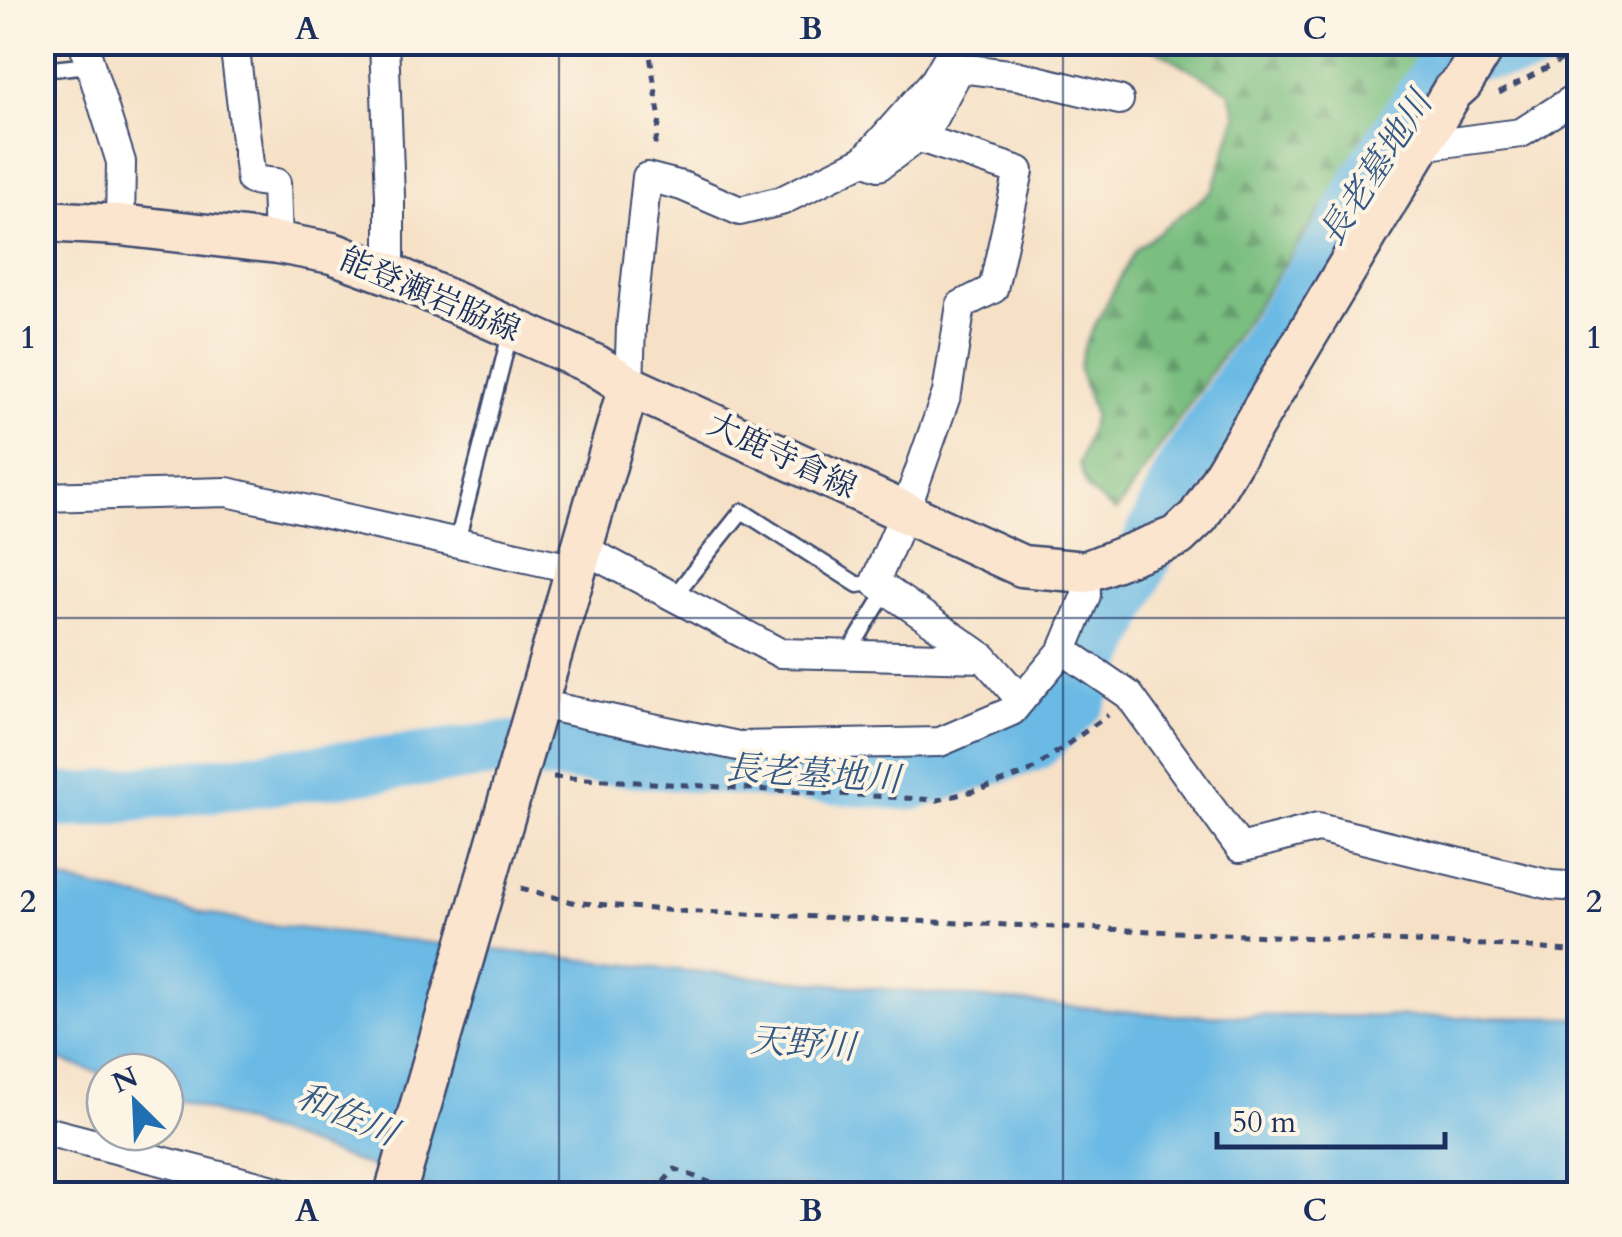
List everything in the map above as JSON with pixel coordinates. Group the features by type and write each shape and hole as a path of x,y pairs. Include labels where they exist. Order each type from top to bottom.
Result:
{"main road":[{"name":"大鹿寺倉線","path":"628,386 1022,566 1093,569 1178,536 1199,516 1420,146 1487,42"},
{"name":"能登瀬岩脇線","path":"42,221 120,224 332,253 390,274 595,365 628,386"},
{"path":"404,1183 486,879 628,386"}],"street":[{"path":"234,42 251,180 276,183 278,243"},
{"path":"384,42 390,274"},
{"path":"628,386 647,177 682,186 740,211 782,201 864,160 936,80 956,42"},
{"path":"87,54 121,162 120,224"},
{"path":"864,160 879,166 926,131 960,68 1016,75 1119,100"},
{"path":"1420,146 1522,134 1580,95"},
{"path":"918,137 1020,172 993,289 960,305 948,393 881,587 984,658 1021,700"},
{"path":"42,497 227,492 457,542 579,558 674,596 780,653 984,658"},
{"path":"538,704 738,746 940,742 1012,711 1066,652 1093,569"},
{"path":"1066,652 1124,692 1240,848 1318,828 1551,885 1580,887"},
{"path":"42,1130 289,1194"}],"lane":[{"path":"42,70 87,54"},
{"path":"457,542 512,328"},
{"path":"674,596 742,511 858,585 881,587 848,655"}],"path":[{"path":"647,177 660,120 648,42"},
{"path":"1457,87 1493,96 1580,50"},
{"path":"552,777 938,800 1029,772 1107,716 1124,692"},
{"path":"486,879 572,902 676,911 1580,952"},
{"path":"653,1194 675,1170 740,1194"}],"green space":[{"path":"1144,43 1435,43 1116,512 1087,489 1079,464 1094,415 1079,369 1085,344 1135,250 1213,190 1237,115 1229,91"}],"water":[{"path":"43,876 251,923 647,967 1163,1015 1579,1018 1579,1194 939,1194 630,1177 615,1194 449,1194 185,1102 185,1052 85,1052 85,1068 43,1054"}],"waterway":[{"name":"長老墓地川","path":"42,800 86,800 506,749 911,783 1033,744 1079,700 1184,468 1340,234 1378,164 1451,53 1516,51 1547,42"}],"water label":[{"name":"天野川","path":"803,1044"},
{"name":"和佐川","path":"347,1115"}]}
